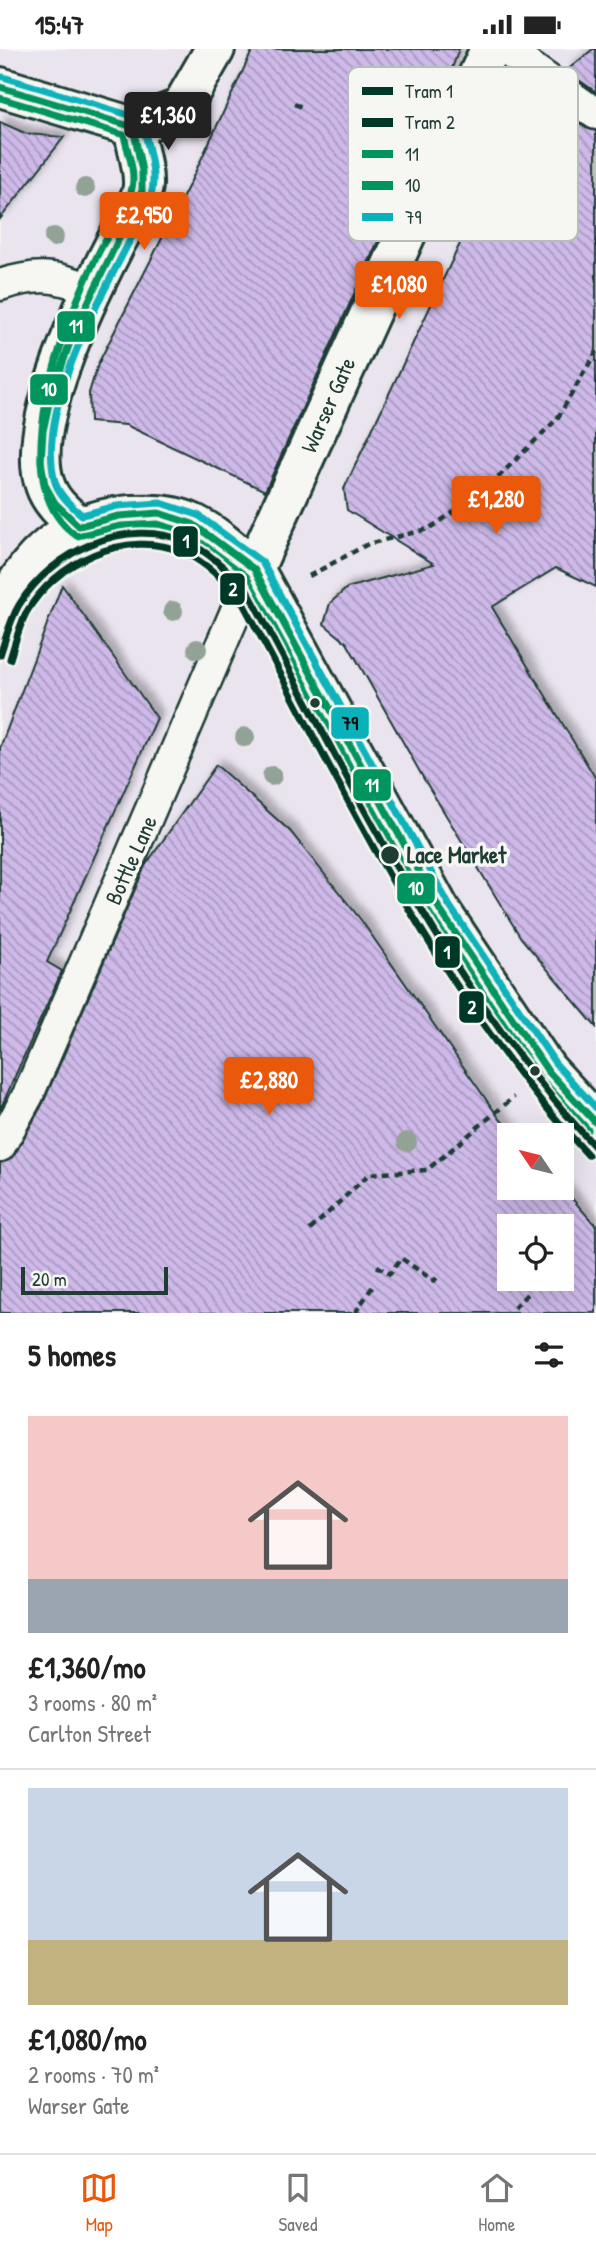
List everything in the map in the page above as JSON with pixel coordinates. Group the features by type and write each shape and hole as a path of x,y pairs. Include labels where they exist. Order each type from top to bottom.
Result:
{"street":[{"path":"0,87 133,127 181,108 215,49"},
{"name":"Warser Gate","path":"482,67 490,49"},
{"path":"505,49 530,67"},
{"path":"578,101 596,114"},
{"path":"79,526 60,510 45,487 41,472 41,445 49,403 92,289 143,187 133,127"},
{"name":"Warser Gate","path":"262,581 408,241"},
{"path":"0,285 26,277 60,277 92,289"},
{"path":"0,618 8,598 30,564 79,526 119,516 159,513 193,524 262,581 440,910 547,1070 596,1123"},
{"name":"Bottle Lane","path":"0,1146 28,1095 262,581"}],"path":[{"path":"294,104 302,107"},
{"path":"262,581 368,544 428,529 480,495 519,460 556,419 596,352"},
{"path":"310,1230 369,1174 427,1170 547,1070"},
{"path":"377,1266 390,1274 401,1258 434,1281 440,1274"},
{"path":"355,1313 375,1283"},
{"path":"514,1308 529,1291"}],"shaded area":[{"path":"0,49 596,49 596,1313 0,1313"}],"building":[{"path":"253,49 459,49 452,67 348,67 348,241 378,241 265,491 126,425 90,422 89,393 98,364 191,181"},
{"path":"596,49 596,92 578,79 578,67 571,67"},
{"path":"0,122 27,134 64,137 0,219"},
{"path":"578,122 596,131 596,587 556,568 492,607 596,779 596,1027 521,938 425,781 347,643 324,624 330,603 347,588 434,564 347,510 344,489 461,241 578,241"},
{"path":"62,585 157,718 47,962 62,971 0,1110 0,748"},
{"path":"216,765 290,831 361,920 503,1123 497,1123 497,1201 574,1201 596,1226 596,1313 0,1313 0,1163 15,1154 43,1103 145,866"}],"tram line":[{"name":"1","path":"0,655 16,611 33,586 71,554 92,543 140,533 164,535 187,542 218,562 246,588 363,807 447,951 492,1019 542,1085 596,1148"},
{"name":"2","path":"10,659 26,613 39,595 73,565 94,554 138,544 161,546 183,552 212,571 238,594 355,814 439,957 484,1026 534,1092 588,1155"}],"transit line":[{"name":"79","path":"3,77 139,118 143,124 152,163 153,183 149,202 99,301 66,377 56,414 51,450 55,482 59,491 82,515 117,506 161,503 198,515 262,562 449,905 555,1063 596,1108"},
{"name":"11","path":"0,87 133,127 142,171 142,191 74,331 50,399 43,431 41,461 45,485 55,503 79,526 119,516 159,513 193,524 254,569 440,910 547,1070 596,1123"},
{"name":"10","path":"0,98 124,135 132,168 130,196 100,250 71,316 46,399 41,441 43,479 54,512 77,536 121,526 158,524 188,533 246,576 431,916 539,1077 588,1130"}],"place":[{"name":"Lace Market","path":"390,855"}]}
